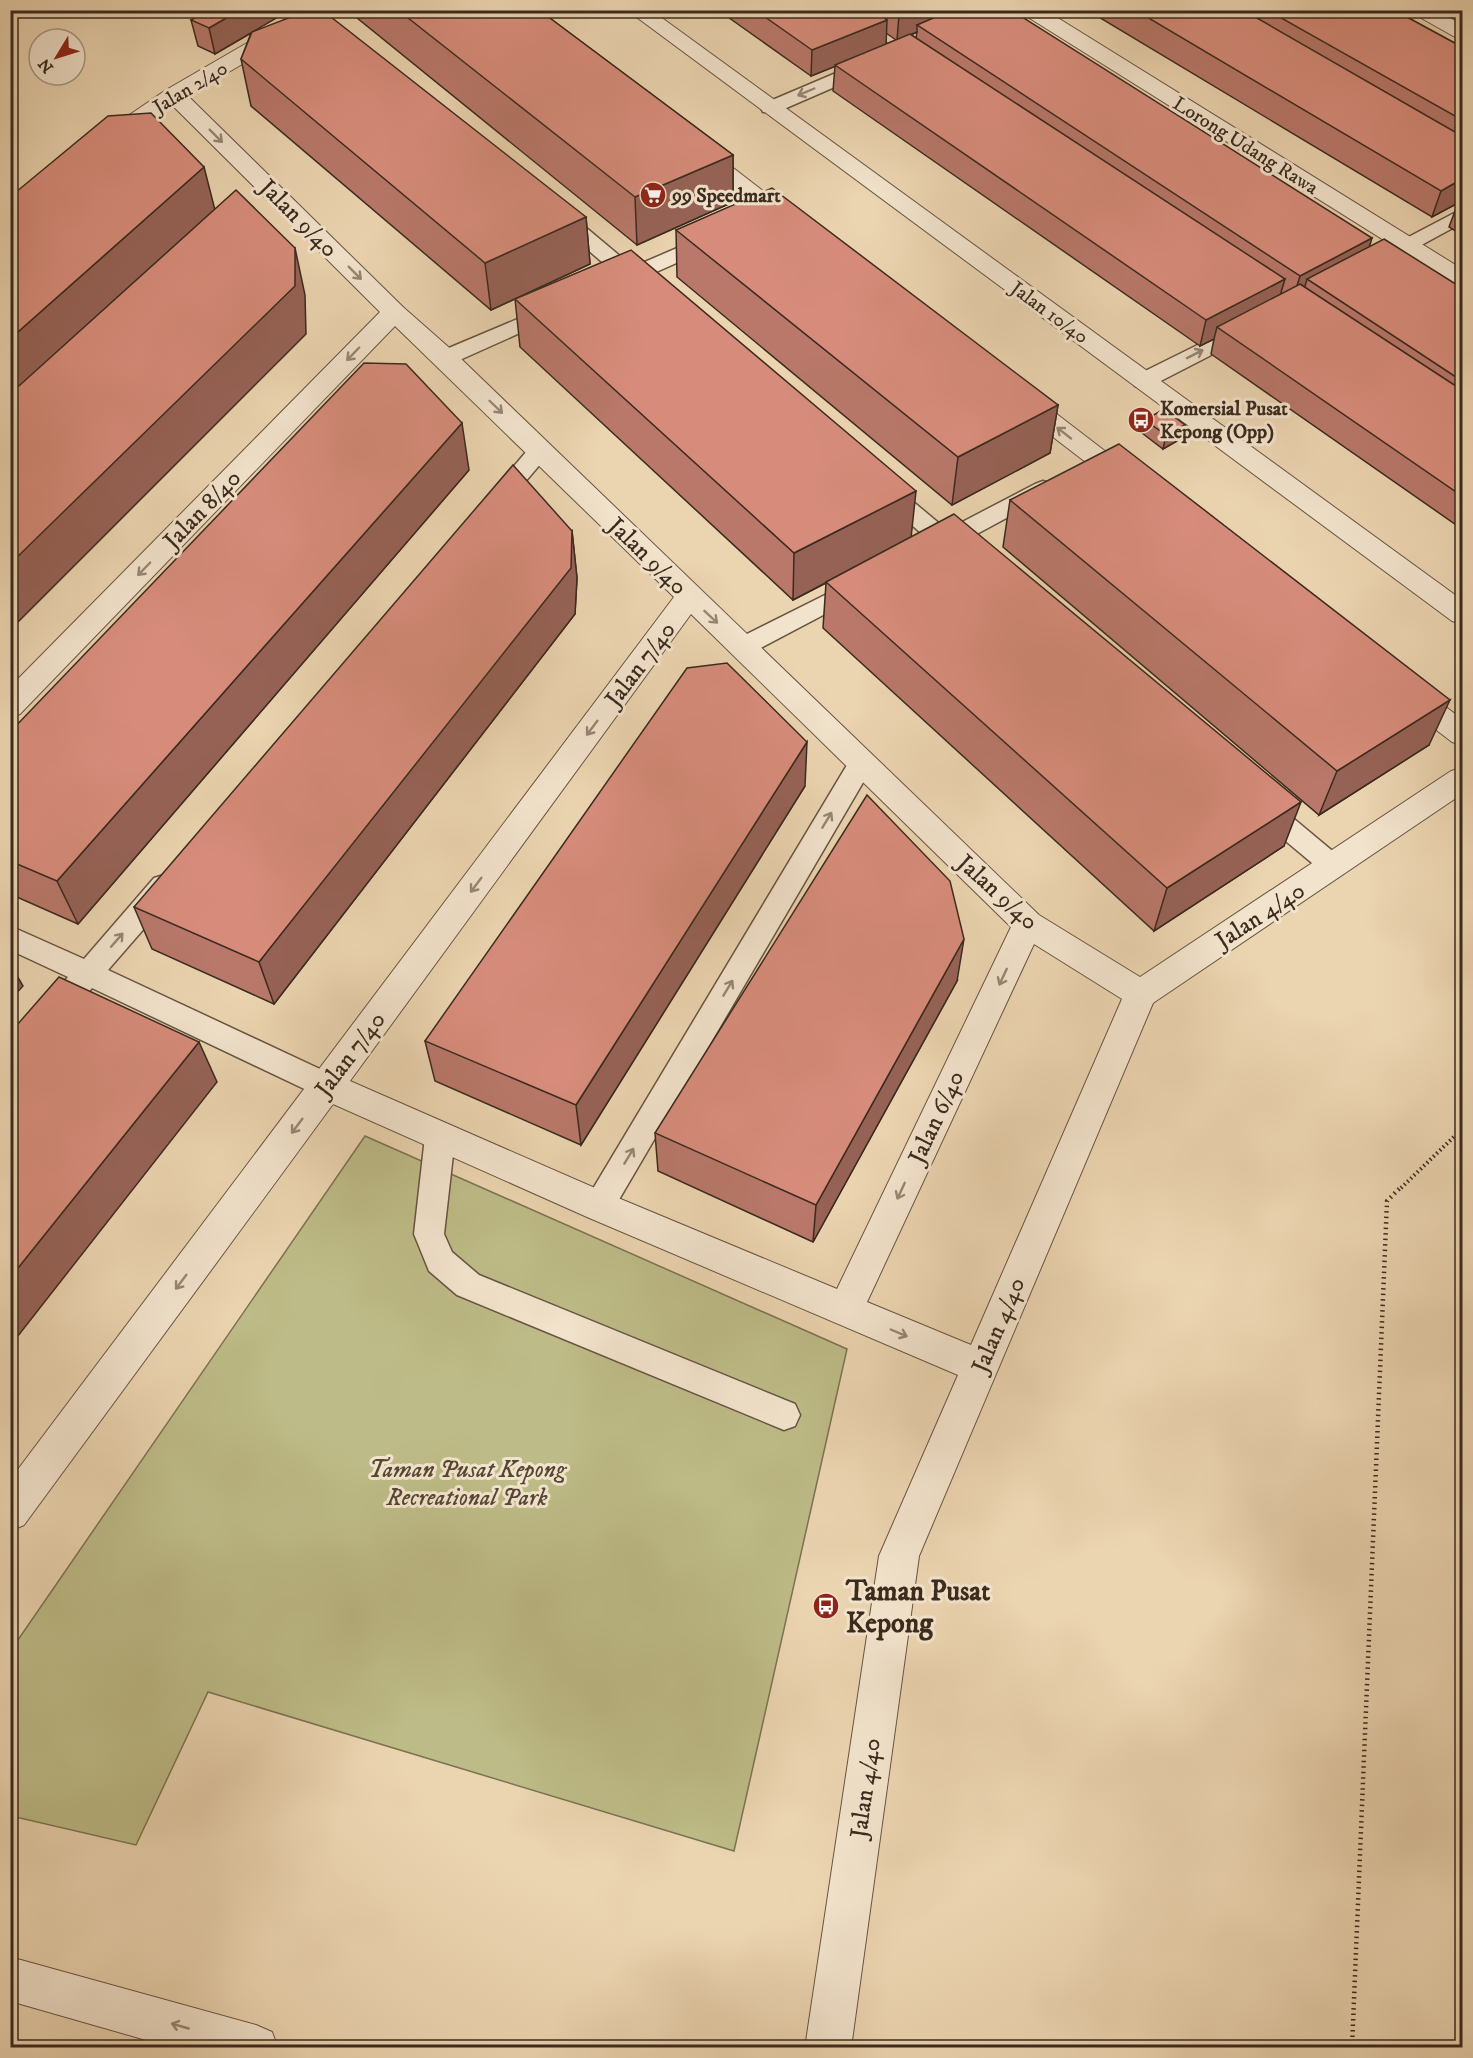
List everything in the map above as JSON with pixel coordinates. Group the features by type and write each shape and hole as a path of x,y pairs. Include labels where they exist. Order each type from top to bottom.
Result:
{"street":[{"name":"Jalan 10/40","path":"637,10 1462,614"},
{"name":"Lorong Udang Rawa","path":"1030,10 1462,279"},
{"path":"1421,10 1462,33"},
{"name":"Jalan 2/40","path":"90,153 174,95 319,11"},
{"name":"Jalan 9/40","path":"174,95 394,312 445,358 1028,924 1140,994"},
{"path":"682,140 765,216 810,238"},
{"name":"Jalan 8/40","path":"10,706 394,312"},
{"path":"1004,387 1078,471 1147,496"},
{"name":"Jalan 7/40","path":"10,1512 689,597"},
{"path":"1386,676 1462,734"},
{"name":"Jalan 4/40","path":"828,2048 899,1556 1140,994 1462,780"},
{"name":"Jalan 6/40","path":"845,1311 1028,924"},
{"path":"327,1086 599,1206 980,1367"},
{"path":"10,1978 256,2048"}],"lane":[{"path":"319,11 335,27"},
{"path":"770,108 888,57"},
{"path":"541,200 658,298"},
{"path":"1366,267 1462,215"},
{"path":"598,290 734,230"},
{"path":"445,358 576,300"},
{"path":"1143,381 1270,316"},
{"path":"479,522 540,450"},
{"path":"915,557 1078,471"},
{"path":"865,473 973,564"},
{"path":"742,647 874,578"},
{"path":"599,1206 862,762"},
{"path":"1243,790 1333,866"},
{"path":"10,1064 182,865"},
{"path":"10,937 327,1086"},
{"path":"440,1137 429,1234 440,1261 468,1286 784,1414"}],"path":[{"path":"1352,2048 1387,1201 1462,1129"}],"green space":[{"name":"Taman Pusat Kepong Recreational Park","path":"365,1136 847,1349 734,1851 208,1692 136,1845 11,1816 11,1650"}],"building":[{"path":"208,10 240,10 209,28 191,20"},
{"path":"309,10 322,10 586,217 485,263 241,59 252,32"},
{"path":"398,10 539,10 733,155 635,197"},
{"path":"755,10 873,10 887,20 812,50"},
{"path":"893,10 909,10 899,15"},
{"path":"952,10 1011,10 1372,238 1300,276 917,25"},
{"path":"1135,10 1243,10 1462,136 1462,179 1441,191"},
{"path":"1267,10 1394,10 1462,47 1462,120"},
{"path":"910,34 1285,279 1206,320 835,65"},
{"path":"151,113 204,167 10,339 10,197 108,116"},
{"path":"772,188 1058,405 958,457 676,230"},
{"path":"236,190 295,248 295,286 10,564 10,394"},
{"path":"1384,239 1462,288 1462,381 1307,279"},
{"path":"631,250 916,491 794,553 515,299"},
{"path":"1300,284 1462,390 1462,496 1217,327"},
{"path":"364,363 406,364 462,423 57,881 10,861 10,732"},
{"path":"1164,409 1185,425 1166,435 1145,420"},
{"path":"1119,444 1450,700 1337,771 1010,500"},
{"path":"513,465 572,531 571,568 259,962 134,907"},
{"path":"954,514 1301,802 1167,888 826,582"},
{"path":"727,663 807,742 576,1105 425,1041 687,668"},
{"path":"867,795 950,881 964,939 816,1205 655,1133"},
{"path":"59,977 199,1042 10,1278 10,1033"}],"place":[{"name":"99 Speedmart","path":"653,195"},
{"name":"Komersial Pusat Kepong (Opp)","path":"1141,420"},
{"name":"Taman Pusat Kepong","path":"826,1606"}]}
